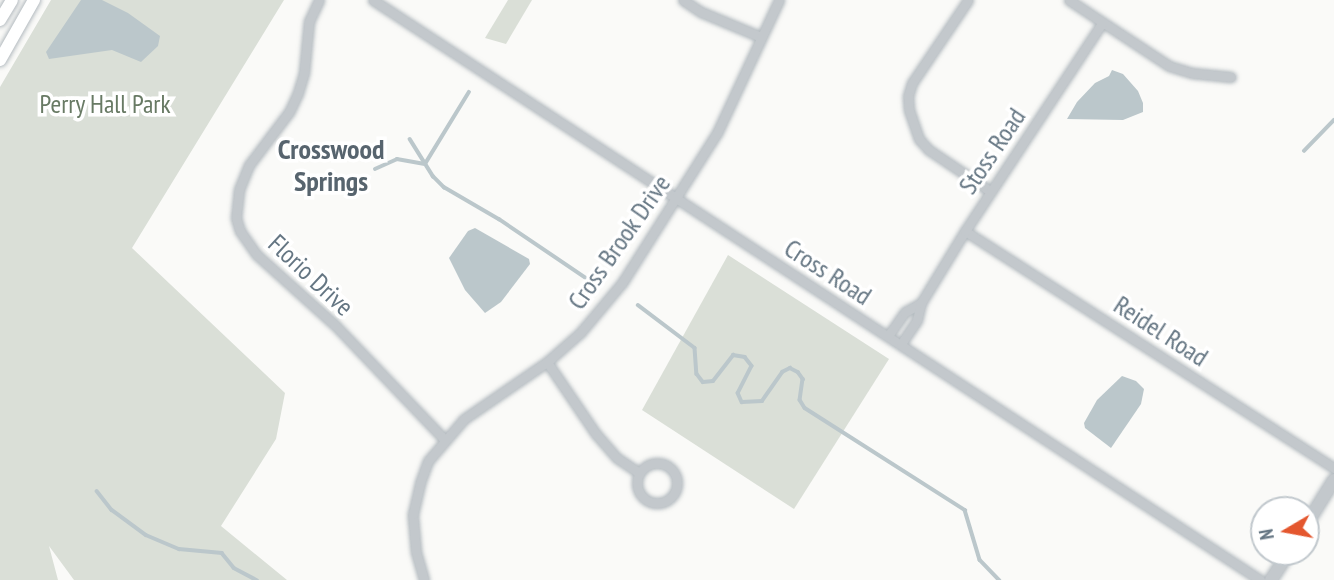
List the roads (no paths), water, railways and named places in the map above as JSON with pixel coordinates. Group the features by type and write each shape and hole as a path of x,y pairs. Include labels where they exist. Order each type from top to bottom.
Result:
{"main road":[{"path":"0,20 12,0"},
{"path":"0,60 34,0"}],"street":[{"name":"Florio Drive","path":"319,0 309,21 304,73 298,93 289,112 249,165 239,190 236,218 240,232 257,256 334,324 444,439"},
{"name":"Cross Road","path":"373,0 1260,580"},
{"path":"683,0 701,12 761,37"},
{"name":"Cross Brook Drive","path":"424,580 416,552 413,514 428,461 444,439 464,419 547,362 580,332 622,283 717,133 779,0"},
{"path":"968,0 912,83 908,96 909,110 919,139 929,150 990,191"},
{"path":"1069,0 1170,66 1192,73 1231,77"},
{"name":"Stoss Road","path":"901,344 917,320 920,303 965,230 1102,23"},
{"name":"Reidel Road","path":"965,230 1334,468"},
{"name":"Stoss Road","path":"888,336 905,312 920,303"},
{"path":"547,362 596,434 617,458 639,473"},
{"path":"652,463 663,463 675,473 675,491 664,501 646,500 638,489 639,473 652,463"},
{"path":"1320,502 1334,480"}],"waterway":[{"path":"425,164 469,92"},
{"path":"1304,151 1334,120"},
{"path":"410,139 433,176 444,187 499,219 589,280"},
{"path":"375,169 397,159 425,164"},
{"path":"638,305 695,348 697,374 703,382 713,381 733,355 745,357 752,366 738,393 742,402 762,401 782,372 790,368 798,372 803,379 800,400 805,408 965,510 980,560 999,580"},
{"path":"97,491 112,510 146,535 179,549 222,553 234,568 257,580"}],"district":[{"name":"Crosswood Springs","path":"331,165"}],"park label":[{"name":"Perry Hall Park","path":"105,104"}]}
